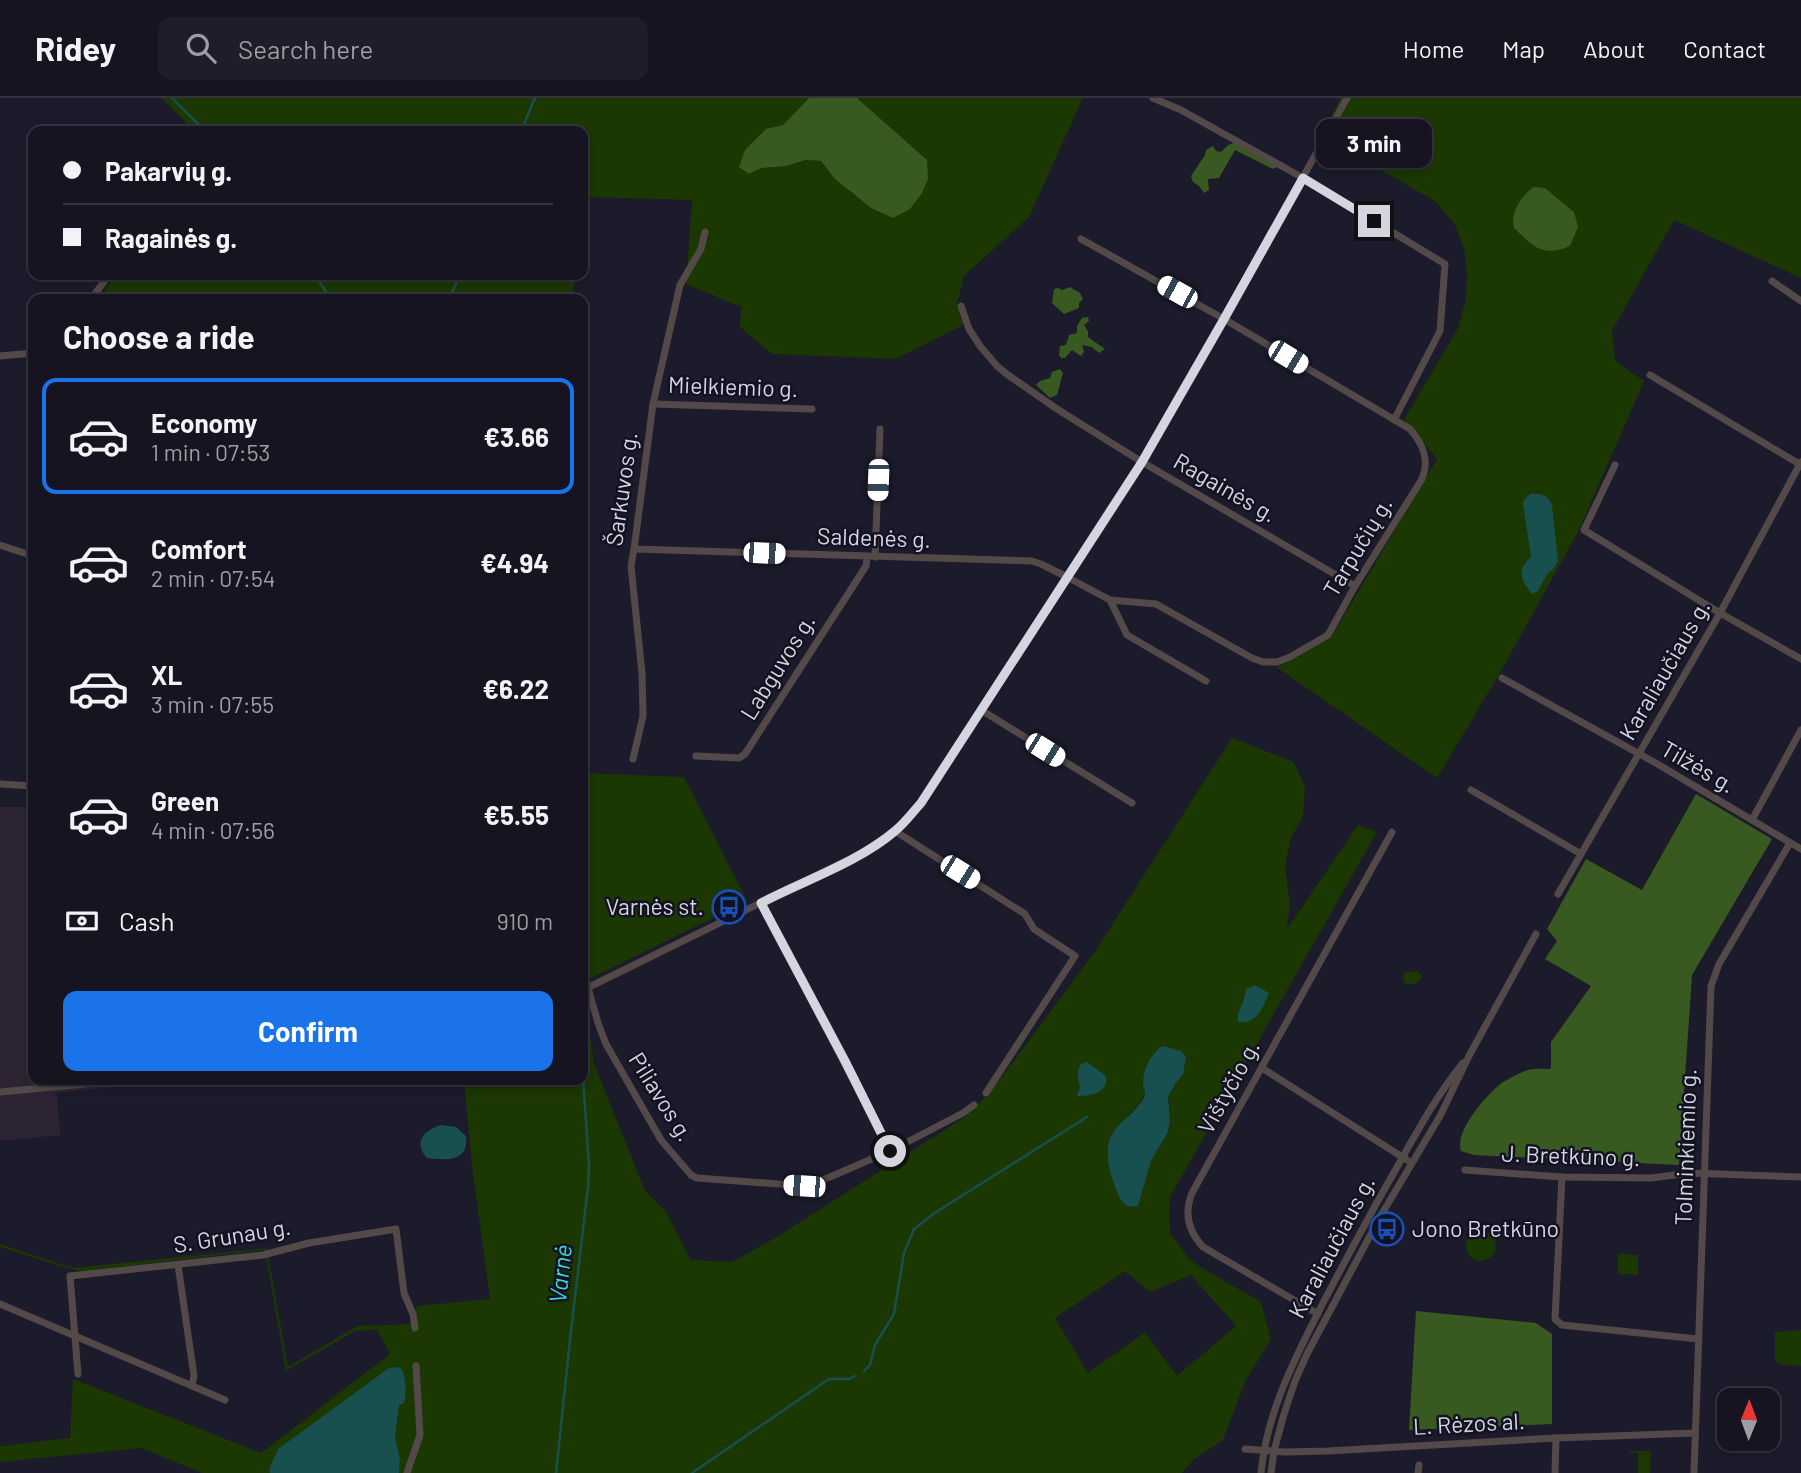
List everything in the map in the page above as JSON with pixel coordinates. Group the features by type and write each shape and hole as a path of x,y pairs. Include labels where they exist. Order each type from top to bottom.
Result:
{"street":[{"path":"1153,98 1181,110 1303,178 1445,264 1440,331 1394,420"},
{"path":"588,988 860,855 895,831 921,803 1142,462 1347,98"},
{"name":"Šarkuvos g.","path":"633,759 643,716 642,673 631,566 653,404 680,285 701,249 705,232"},
{"name":"Tarpučių g.","path":"1081,239 1224,319 1410,429 1418,438 1425,458 1425,472 1328,635 1290,657 1277,662 1263,662 1156,604 1110,600"},
{"path":"1772,281 1801,301"},
{"name":"Ragainės g.","path":"961,306 968,329 997,366 1057,409 1142,462 1355,586"},
{"path":"0,356 28,353"},
{"path":"1650,375 1801,464"},
{"name":"Mielkiemio g.","path":"653,404 812,409"},
{"name":"Labguvos g.","path":"696,757 739,758 745,754 866,566 871,557 880,429"},
{"name":"Karaliaučiaus g.","path":"1558,894 1720,613 1801,464"},
{"path":"1615,466 1584,530 1801,659"},
{"path":"0,545 28,554"},
{"name":"Saldenės g.","path":"635,549 1032,561 1110,600"},
{"path":"1110,600 1127,635 1206,681"},
{"name":"Tilžės g.","path":"1502,678 1654,762 1801,849"},
{"path":"981,710 1132,803"},
{"path":"1752,820 1801,730"},
{"path":"0,785 28,786"},
{"path":"1471,790 1581,854"},
{"path":"895,831 1026,914 1034,929 1075,956 986,1093"},
{"name":"Vištyčio g.","path":"1318,1314 1203,1247 1191,1232 1187,1212 1192,1193 1392,832"},
{"name":"Tolminkiemio g.","path":"1694,1473 1710,986 1719,964 1790,843"},
{"path":"761,903 890,1151"},
{"name":"Karaliaučiaus g.","path":"1270,1473 1288,1399 1300,1368 1380,1217 1444,1108 1470,1054 1536,934"},
{"name":"Piliavos g.","path":"588,997 606,1044 661,1140 691,1175 697,1178 804,1186 890,1151 974,1105"},
{"name":"Karaliaučiaus g.","path":"1261,1473 1274,1412 1286,1378 1403,1157 1445,1086 1470,1054"},
{"path":"1262,1068 1411,1162"},
{"path":"0,1092 68,1085"},
{"name":"J. Bretkūno g.","path":"1465,1170 1562,1177 1651,1178 1704,1173 1801,1177"},
{"path":"1562,1177 1555,1318 1562,1325 1699,1339"},
{"name":"S. Grunau g.","path":"78,1374 70,1276 263,1255 309,1243 396,1229 404,1293 413,1314 415,1328"},
{"path":"178,1265 194,1376 192,1386"},
{"path":"0,1304 225,1399"},
{"path":"407,1473 419,1436 416,1366"},
{"name":"L. Rėzos al.","path":"1245,1449 1328,1451 1695,1433"},
{"path":"1555,1473 1556,1438"}],"shaded area":[{"path":"1530,494 1543,495 1552,505 1558,561 1538,591 1532,594 1522,575 1523,566 1531,557 1523,503"},
{"path":"0,807 28,807 28,1085 132,1085 57,1093 60,1135 0,1141"},
{"path":"1255,985 1269,993 1264,1004 1255,1018 1238,1022 1246,989"},
{"path":"1162,1046 1181,1051 1186,1057 1183,1074 1168,1097 1168,1132 1151,1161 1138,1206 1131,1207 1121,1201 1113,1181 1108,1158 1109,1143 1115,1129 1143,1099 1146,1067 1154,1053"},
{"path":"1087,1062 1106,1076 1105,1086 1098,1092 1078,1096 1078,1070 1081,1064"},
{"path":"441,1125 456,1127 466,1136 464,1151 454,1158 427,1158 421,1147 422,1137"},
{"path":"389,1368 402,1369 406,1386 404,1403 399,1405 395,1437 400,1459 399,1473 270,1473 278,1449"}],"green space":[{"path":"161,98 809,98 783,125 766,130 749,174 761,168 787,166 805,160 821,161 854,194 893,218 927,160 857,98 1083,98 1029,217 964,276 957,304 963,325 896,359 772,354 740,327 741,307 686,284 692,200 588,197 588,126 190,126"},
{"path":"809,98 857,98 927,160 928,179 910,209 893,218 871,208 835,179 821,161 805,160 787,166 761,168 749,174 739,167 745,150 766,129 783,125"},
{"path":"1340,98 1801,98 1801,278 1674,220 1612,331 1615,361 1644,381 1579,530 1500,673 1437,778 1276,667 1293,660 1332,636 1437,459 1404,420 1458,328 1466,298 1464,248 1455,225 1436,202 1322,135","holes":["1545,188 1574,212 1513,216 1528,191"]},
{"path":"1234,143 1277,167 1273,169 1235,150 1219,178 1208,179 1209,190 1204,193 1191,176 1206,150 1213,146 1216,151 1221,152"},
{"path":"1534,187 1545,188 1574,212 1578,227 1570,246 1545,250 1533,245 1514,228 1518,205"},
{"path":"112,280 575,280 573,294 103,294"},
{"path":"1070,287 1080,293 1083,299 1079,308 1064,314 1052,303 1054,289"},
{"path":"1088,317 1089,321 1084,325 1088,337 1105,349 1099,353 1092,347 1082,345 1084,352 1081,356 1072,350 1065,358 1061,358 1060,346 1066,345 1069,335 1077,333 1077,326 1082,318"},
{"path":"1060,369 1063,373 1057,395 1050,398 1036,385"},
{"path":"1232,738 1294,762 1305,787 1303,816 1291,838 1285,866 1290,904 1287,929 1358,825 1377,832 1170,1197 1171,1236 1187,1256 1202,1268 1261,1302 1271,1339 1246,1380 1223,1440 1193,1460 1182,1473 399,1473 400,1459 395,1437 399,1405 269,1470 270,1473 202,1473 141,1448 0,1462 0,1446 70,1438 73,1379 261,1453 390,1354 377,1329 355,1331 286,1371 265,1250 83,1271 0,1247 0,1244 73,1268 267,1248 288,1367 357,1326 413,1324 417,1306 490,1299 472,1166 464,1085 588,1085 588,1022 594,1064 645,1191 666,1212 691,1260 732,1262 775,1238 962,1119 990,1093 1096,950","holes":["1087,1062 1102,1073 1077,1093 1080,1088 1077,1077","1183,1074 1168,1097 1168,1132 1151,1161 1138,1205 1124,1205 1115,1188 1110,1163 1111,1135 1140,1103 1145,1094 1143,1082","1125,1271 1150,1292 1191,1275 1236,1326 1177,1376 1145,1332 1088,1373 1055,1318"]},
{"path":"588,773 684,777 747,901 588,980"},
{"path":"1696,794 1772,839 1692,975 1679,1165 1474,1155 1461,1151 1462,1133 1467,1124 1496,1088 1525,1071 1551,1069 1551,1042 1591,986 1545,959 1557,941 1547,929 1586,859 1642,890"},
{"path":"1417,971 1422,976 1419,982 1406,984 1403,981 1406,972"},
{"path":"1481,1231 1492,1235 1496,1246 1492,1257 1481,1261 1470,1257 1466,1246 1470,1235"},
{"path":"1618,1254 1638,1255 1638,1275 1618,1274"},
{"path":"1416,1311 1536,1323 1552,1334 1552,1424 1409,1430"},
{"path":"1801,1330 1801,1366 1782,1365 1775,1360 1775,1332"},
{"path":"1630,1451 1651,1451 1650,1473 1638,1473 1638,1453"}],"waterway":[{"path":"172,98 199,125"},
{"path":"523,126 535,98"},
{"path":"318,280 328,294"},
{"path":"451,294 458,280"},
{"name":"Varnė","path":"556,1473 588,1187 583,1085"},
{"path":"864,1371 870,1365 875,1345 894,1314 904,1253 914,1229 936,1212 1087,1117"},
{"path":"692,1473 829,1379 849,1379 855,1376"}],"place":[{"name":"Varnės st.","path":"729,907"},
{"name":"Jono Bretkūno","path":"1387,1229"}],"route":[{"path":"890,1151 761,903 860,855 895,831 921,803 1142,462 1303,178 1374,221"}]}
